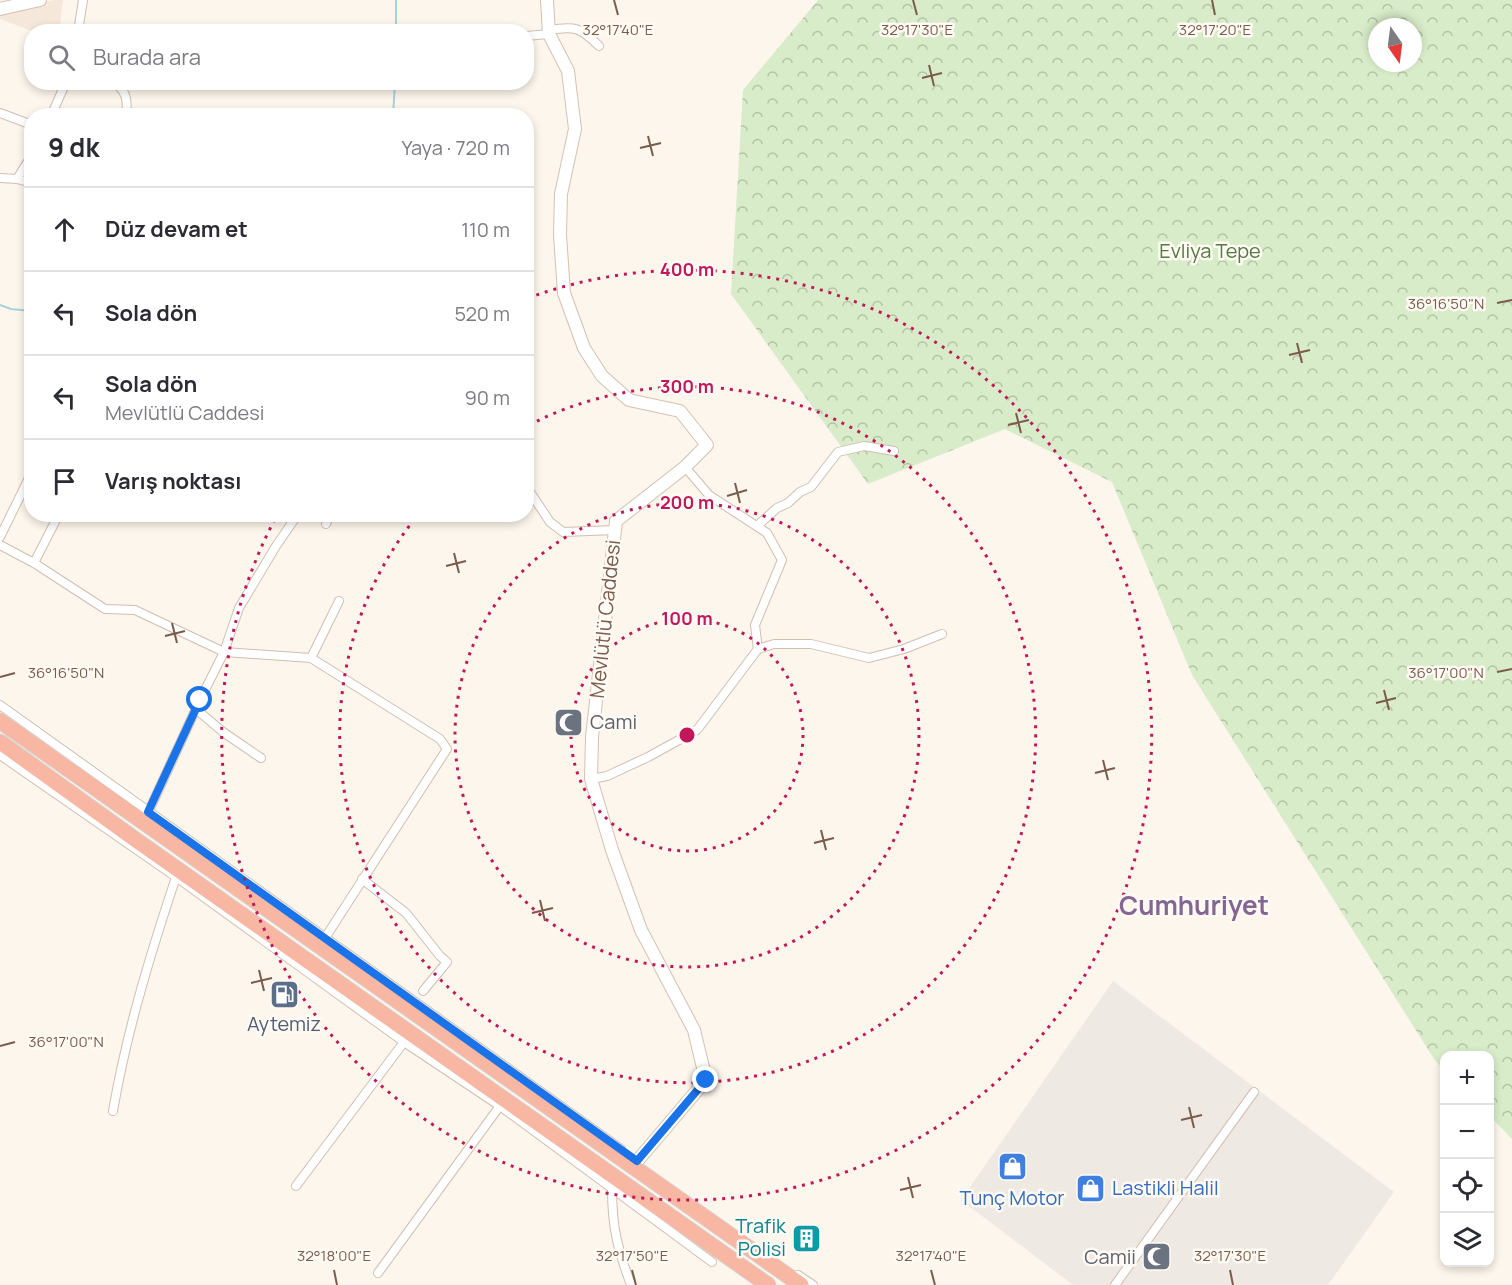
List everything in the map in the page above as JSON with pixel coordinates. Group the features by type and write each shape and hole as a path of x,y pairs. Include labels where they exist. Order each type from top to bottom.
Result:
{"highway":[{"path":"0,721 146,818 635,1163 801,1285"},
{"path":"0,742 133,838 177,873 407,1037 768,1285"},
{"path":"133,838 146,818"}],"street":[{"path":"0,9 40,0"},
{"path":"79,24 83,0"},
{"name":"Mevlütlü Caddesi","path":"547,0 549,32 568,71 575,129 561,194 560,235 564,293 584,348 603,376 629,400 680,411 707,445 685,467 616,521 592,737 591,779 612,850 641,930 694,1030 706,1080 635,1163"},
{"path":"534,35 572,27 584,31 599,46"},
{"path":"55,108 62,90"},
{"path":"123,90 128,103 127,108"},
{"path":"0,113 24,122"},
{"path":"17,179 24,168"},
{"path":"0,178 24,181"},
{"path":"757,526 777,508 811,487 838,452 864,446 894,451"},
{"path":"685,467 709,495 766,532 782,560 755,625 758,649"},
{"path":"0,537 24,488"},
{"path":"534,498 550,522 563,532 615,530"},
{"path":"34,563 55,522"},
{"path":"146,818 224,652 239,608 292,522"},
{"path":"0,546 34,563 105,609 135,610 224,652 311,658 440,739 447,748 325,938"},
{"path":"311,658 339,601"},
{"path":"591,779 608,776 648,758 697,730 758,649 774,644 811,644 869,658 904,649 942,634"},
{"path":"0,705 146,818 325,938 635,1163 813,1285"},
{"path":"196,709 223,732 261,758"},
{"path":"0,755 177,873 152,948 122,1063 113,1111"},
{"path":"362,879 406,913 447,962 423,991"},
{"path":"296,1186 407,1037"},
{"path":"1115,1285 1254,1092"},
{"path":"378,1273 502,1103 612,1189 712,1262"},
{"path":"612,1189 614,1231 618,1250 631,1285"}],"shaded area":[{"path":"54,0 63,0 60,24 24,24 24,28 0,19 0,13"},
{"path":"1113,981 1394,1192 1328,1285 1073,1285 961,1200"}],"green space":[{"name":"Evliya Tepe","path":"818,0 1512,0 1512,1139 1494,1120 1494,1051 1440,1051 1440,1066 1434,1059 1192,675 1112,482 1005,429 868,484 731,294 743,90"}],"waterway":[{"path":"396,0 396,24"},
{"path":"393,108 395,90"},
{"path":"0,305 24,310"}],"place":[{"name":"Cami","path":"569,722"},
{"name":"Aytemiz","path":"284,994"},
{"name":"Tunç Motor","path":"1012,1167"},
{"name":"Lastikli Halil","path":"1091,1188"},
{"name":"Trafik Polisi","path":"807,1238"},
{"name":"Camii","path":"1157,1257"}],"district":[{"name":"Cumhuriyet","path":"1194,906"}],"route":[{"path":"200,700 148,812 637,1161 706,1080"}]}
